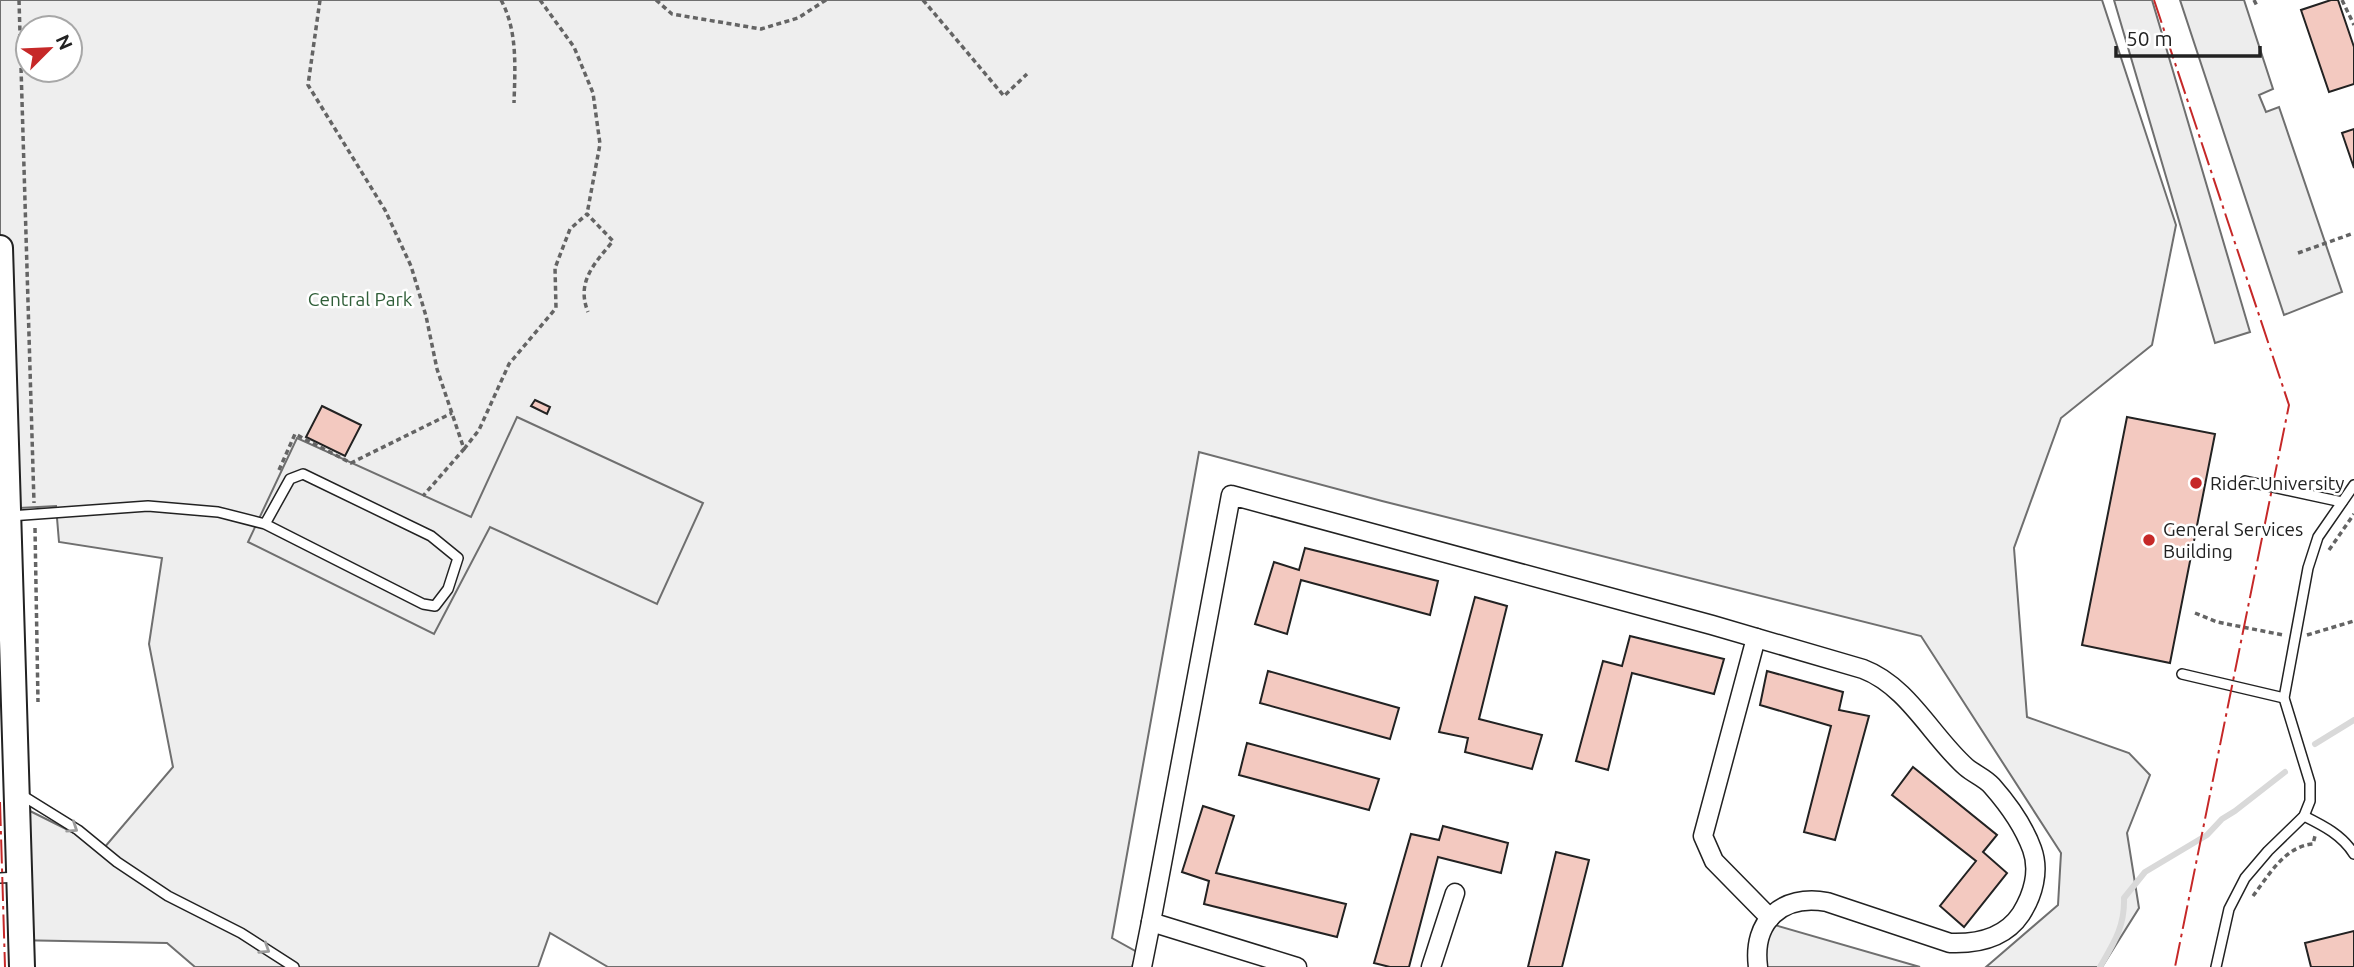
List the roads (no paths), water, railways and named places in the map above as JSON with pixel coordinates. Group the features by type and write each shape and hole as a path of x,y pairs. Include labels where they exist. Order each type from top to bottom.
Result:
{"street":[{"path":"0,248 9,516 6,599 15,792 9,877 22,967"},
{"path":"1142,967 1231,495 1873,672 1892,686 1967,768 1990,783 2025,833 2035,868 2031,895 2018,918 2004,931 1986,940 1968,944 1950,943 1827,901 1810,899 1786,905 1770,918 1759,935 1756,951 1758,967"},
{"path":"1756,638 1703,836 1714,861 1770,918"},
{"path":"1431,967 1455,893"},
{"path":"1151,922 1297,967"}],"lane":[{"path":"9,516 148,506 218,512 265,524 423,604 435,606 448,589 458,558 431,536 303,474 290,479 265,524"},
{"path":"2245,481 2342,502"},
{"path":"2216,967 2229,909 2245,878 2267,851 2304,816 2310,800 2310,783 2284,698 2308,568 2318,537 2354,485"},
{"path":"2182,674 2284,698"},
{"path":"15,792 78,830 117,862 168,896 241,933 294,967"},
{"path":"2304,816 2334,831 2354,854"},
{"path":"2348,844 2354,835"}],"waterway":[{"path":"2315,744 2354,720"},
{"path":"2100,967 2121,926 2124,898 2145,872 2207,835 2222,819 2285,772"}],"place":[{"name":"Rider University","path":"2196,483"},
{"name":"General Services Building","path":"2149,540"}],"park label":[{"name":"Central Park","path":"360,299"}]}
